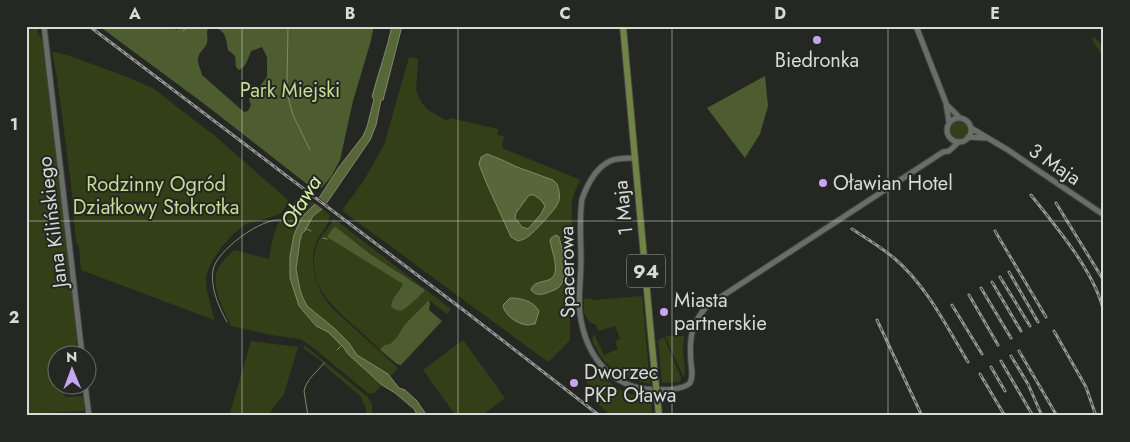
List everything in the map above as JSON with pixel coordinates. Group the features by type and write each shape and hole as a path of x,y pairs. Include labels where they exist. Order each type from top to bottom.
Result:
{"main road":[{"name":"1 Maja","path":"623,26 658,416"}],"street":[{"name":"Jana Kilińskiego","path":"44,26 81,344"},
{"path":"916,26 946,103 950,122"},
{"path":"946,103 959,118"},
{"path":"959,142 950,138 947,130 950,122 955,118 962,118 968,121 971,128 968,138"},
{"name":"3 Maja","path":"971,128 1008,150 1104,215"},
{"path":"943,152 950,138"},
{"path":"943,152 949,151 959,142 968,138 988,138"},
{"name":"Spacerowa","path":"634,158 608,162 591,179 582,199 580,313 584,333 599,363 612,376 631,385 652,390 683,388 690,383 692,375 690,346 692,333 697,318 707,306 943,152"},
{"path":"86,394 89,416"}],"green space":[{"path":"26,26 40,27 38,34 42,38 79,344 48,344 48,394 64,394 65,397 84,396 84,411 26,414"},
{"name":"Park Miejski","path":"99,26 165,26 177,30 178,26 374,26 353,101 340,160 331,177 321,188 312,188 207,106","holes":["210,27 224,34 228,50 235,56 236,67 239,70 245,65 251,51 262,47 267,57 267,77 249,99 251,105 248,111 244,112 202,75 198,64 198,57 207,43 207,31"]},
{"path":"1093,37 1104,48 1104,58 1092,40"},
{"name":"Rodzinny Ogród Działkowy Stokrotka","path":"52,52 67,55 130,78 154,89 215,136 288,200 281,213 247,224 241,228 222,247 211,263 206,282 214,320 81,270 79,246 76,242 71,184 57,77"},
{"path":"409,57 418,59 416,91 428,110 447,121 450,118 498,129 497,135 504,136 502,148 581,180 572,200 570,340 548,362 344,212 343,209 363,182 384,145"},
{"path":"765,76 768,106 760,134 745,158 707,108"},
{"path":"959,121 965,124 968,130 965,136 959,139 953,136 950,130 953,124"},
{"path":"297,199 308,199 315,203 302,217 294,235 290,256 290,278 299,306 316,326 328,332 348,354 382,385 373,393 368,393 300,339 231,326 218,296 216,280 220,265 234,250 269,259 277,226"},
{"path":"322,209 330,215 327,225 317,241 314,252 314,270 318,287 333,309 398,368 390,376 357,355 349,343 333,327 307,306 300,290 296,269 300,240 302,233 313,216"},
{"path":"333,218 451,309 447,314 429,300 405,324 397,337 390,344 384,345 380,350 336,309 318,284 314,263 315,251","holes":["336,227 370,254 401,275 422,294 407,307 392,300 403,284 378,268 331,232"]},
{"path":"334,227 370,254 425,290 401,311 394,309 391,306 394,297 403,284 327,237"},
{"path":"642,296 650,384 626,376 606,362 594,345 593,336 594,334 604,355 618,349 615,342 620,338 615,326 598,331 596,325 589,322 584,313 584,299"},
{"path":"429,300 429,310 442,321 401,365 397,364 380,350 384,345 390,344 397,337 405,324"},
{"path":"665,336 684,336 684,378"},
{"path":"664,337 681,378 680,382 662,383 658,340"},
{"path":"463,340 505,398 481,416 456,416 423,370"},
{"path":"251,341 298,347 284,394 267,416 236,416 230,413"},
{"path":"304,345 368,397 372,405 372,416 366,416 366,408 361,397 320,360 304,349"},
{"path":"594,375 604,378 619,389 651,398 652,416 612,416 599,405 602,396 583,379"}],"shaded area":[{"path":"392,26 402,26 383,100 381,100 376,125 370,140 328,201 313,216 302,233 296,269 300,290 307,306 334,328 349,343 357,355 388,374 399,388 405,390 417,401 427,416 418,416 414,409 382,385 348,354 328,332 316,326 299,306 290,278 290,256 294,235 302,217 315,204 339,167 363,136 367,127 374,99 372,97"},
{"path":"487,154 553,180 557,184 560,196 559,201 549,215 526,238 518,241 511,237 479,164 481,157","holes":["529,195 534,195 545,206 541,214 528,229 522,227 515,218 516,213"]},
{"path":"556,235 559,237 563,256 564,276 559,287 544,294 537,294 531,290 533,286 550,279 555,273 555,261 550,241"},
{"path":"510,298 527,301 537,308 539,311 535,324 523,324 515,321 508,315 503,305"}],"pier":[{"path":"317,196 328,205 324,210 313,202"}],"waterway":[{"path":"183,31 188,26"},
{"path":"287,84 288,26"},
{"path":"287,93 293,115 310,150"},
{"name":"Oława","path":"227,322 218,304 214,290 212,277 216,262 231,245 252,229 263,224 281,220"},
{"name":"Oława","path":"305,228 311,231"},
{"path":"323,238 327,239"},
{"path":"337,350 342,345"},
{"path":"308,416 305,387 324,363"}],"railway":[{"path":"89,26 600,416"},
{"path":"1031,195 1084,267 1100,298 1104,313"},
{"path":"1056,203 1104,281"},
{"path":"852,229 889,254 906,269 935,307 968,362"},
{"path":"995,231 1046,317"},
{"path":"1009,272 1038,322"},
{"path":"1000,277 1030,326"},
{"path":"992,282 1021,331"},
{"path":"981,288 1011,338"},
{"path":"969,295 998,345"},
{"path":"952,305 982,354"},
{"path":"877,320 922,416"},
{"path":"1054,331 1086,387 1096,416"},
{"path":"1019,351 1057,416"},
{"path":"1011,356 1028,384 1042,416"},
{"path":"1001,361 1033,416"},
{"path":"991,367 1005,391"},
{"path":"980,374 1005,416"}],"place":[{"name":"Biedronka","path":"817,40"},
{"name":"Oławian Hotel","path":"823,183"},
{"name":"Miasta partnerskie","path":"664,312"},
{"name":"Dworzec PKP Oława","path":"574,383"}]}
